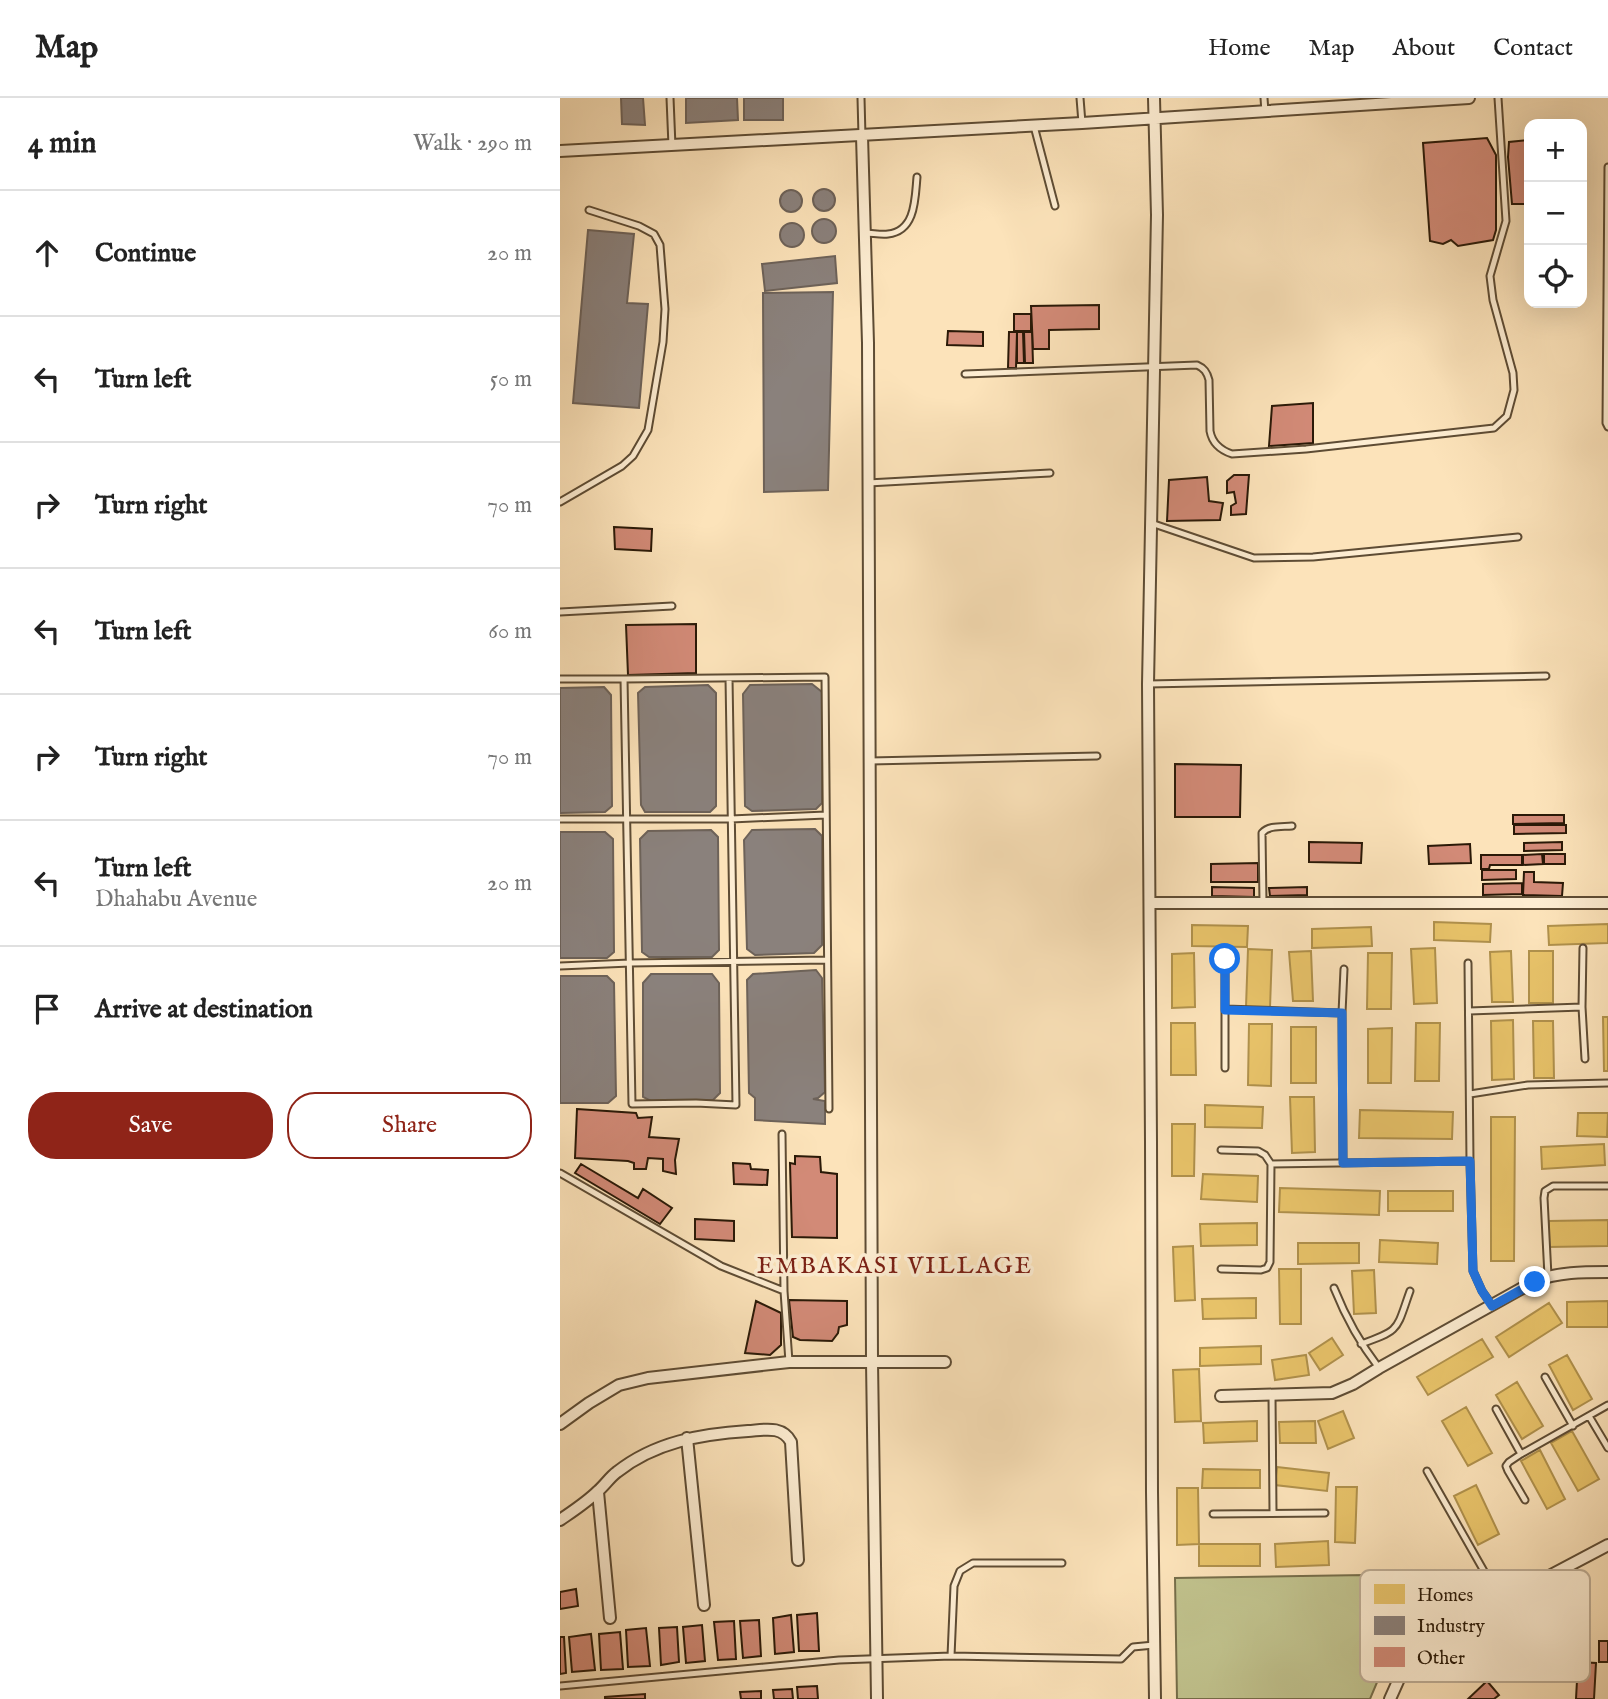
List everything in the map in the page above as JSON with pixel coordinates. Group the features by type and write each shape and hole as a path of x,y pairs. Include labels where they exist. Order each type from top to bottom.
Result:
{"street":[{"path":"1154,98 1157,215 1148,684 1155,1699"},
{"path":"560,151 1082,124 1469,98"},
{"path":"862,136 868,343 872,1362 877,1699"},
{"path":"1150,903 1608,903"},
{"path":"1221,1396 1332,1393 1548,1276 1608,1272"},
{"path":"560,1424 619,1385 672,1374 789,1362 945,1362"},
{"path":"560,1520 634,1459 659,1448 687,1438 720,1432 775,1429 788,1436 792,1450 798,1560"},
{"path":"687,1438 704,1605"},
{"path":"597,1492 610,1618"},
{"path":"1560,1570 1608,1545"},
{"path":"1390,1699 1398,1682"}],"lane":[{"path":"670,98 672,145"},
{"path":"861,98 862,136"},
{"path":"1080,98 1082,124"},
{"path":"1264,98 1265,112"},
{"path":"965,374 1197,365 1207,373 1211,437 1223,451 1232,454 1306,449 1494,428 1507,416 1514,390 1513,373 1493,300 1490,276 1506,221 1498,98"},
{"path":"1034,126 1055,206"},
{"path":"1608,167 1608,428"},
{"path":"865,233 891,234 902,229 914,210 917,177"},
{"path":"560,502 622,466 633,456 648,430 663,342 665,309 660,245 654,234 639,226 589,210"},
{"path":"867,482 1050,473"},
{"path":"1151,523 1254,558 1313,557 1518,537"},
{"path":"560,612 673,606"},
{"path":"1148,684 1546,676"},
{"path":"560,678 825,677 829,1109"},
{"path":"624,679 632,1104 736,1105 729,678"},
{"path":"869,761 1097,755"},
{"path":"560,819 732,819 826,815"},
{"path":"1263,903 1262,833 1270,827 1292,826"},
{"path":"1583,948 1585,1059"},
{"path":"1225,959 1225,1068"},
{"path":"560,966 826,961"},
{"path":"1468,963 1473,1271 1492,1306"},
{"path":"1343,1163 1344,969"},
{"path":"1469,1011 1582,1007"},
{"path":"1225,1010 1342,1013"},
{"path":"1470,1094 1528,1086 1608,1083"},
{"path":"782,1134 784,1291 789,1362"},
{"path":"1221,1150 1258,1151 1265,1155 1270,1164 1270,1262 1267,1268 1261,1270 1222,1269"},
{"path":"1270,1164 1470,1161"},
{"path":"560,1173 721,1266 784,1291"},
{"path":"1548,1276 1545,1191 1553,1186 1608,1186"},
{"path":"1334,1288 1361,1344 1379,1368"},
{"path":"1361,1344 1386,1335 1398,1325 1410,1291"},
{"path":"1545,1377 1573,1426"},
{"path":"1272,1396 1273,1512"},
{"path":"1525,1500 1506,1466 1509,1462 1608,1405"},
{"path":"1496,1409 1521,1454"},
{"path":"1588,1416 1608,1448"},
{"path":"1427,1471 1483,1570"},
{"path":"1213,1514 1325,1513"},
{"path":"951,1656 954,1586 960,1571 974,1563 1062,1563"},
{"path":"560,1686 877,1658 951,1656 1121,1659 1133,1647 1154,1644"}],"green space":[{"path":"1360,1575 1360,1682 1377,1682 1370,1699 1177,1699 1175,1578"}],"building: Homes":[{"path":"1434,922 1491,924 1490,942 1434,940"},
{"path":"1608,924 1608,943 1549,945 1548,926"},
{"path":"1192,925 1248,926 1247,947 1192,946"},
{"path":"1371,927 1372,946 1312,948 1312,929"},
{"path":"1435,948 1437,1003 1414,1004 1411,949"},
{"path":"1248,949 1272,950 1270,1008 1246,1007"},
{"path":"1311,951 1313,1001 1293,1001 1289,952"},
{"path":"1511,951 1513,1002 1492,1002 1490,952"},
{"path":"1529,951 1553,951 1553,1003 1529,1003"},
{"path":"1194,953 1195,1007 1172,1008 1172,954"},
{"path":"1368,953 1392,953 1391,1009 1367,1009"},
{"path":"1603,1017 1608,1017 1608,1071 1604,1071"},
{"path":"1513,1020 1514,1079 1492,1080 1491,1021"},
{"path":"1533,1021 1553,1021 1554,1078 1534,1078"},
{"path":"1171,1023 1195,1023 1196,1075 1171,1075"},
{"path":"1416,1023 1440,1023 1439,1081 1415,1081"},
{"path":"1249,1024 1272,1024 1271,1086 1248,1085"},
{"path":"1291,1027 1316,1027 1316,1083 1291,1083"},
{"path":"1392,1028 1391,1083 1368,1083 1368,1029"},
{"path":"1290,1097 1314,1097 1315,1152 1292,1153"},
{"path":"1205,1105 1263,1107 1262,1128 1205,1127"},
{"path":"1360,1110 1453,1112 1452,1139 1359,1138"},
{"path":"1578,1113 1608,1113 1607,1137 1577,1136"},
{"path":"1491,1117 1515,1117 1514,1261 1491,1261"},
{"path":"1172,1124 1195,1124 1194,1176 1172,1176"},
{"path":"1604,1144 1605,1165 1542,1169 1541,1147"},
{"path":"1203,1174 1258,1176 1257,1202 1201,1199"},
{"path":"1280,1188 1380,1191 1379,1215 1279,1212"},
{"path":"1388,1191 1453,1191 1453,1211 1388,1211"},
{"path":"1608,1220 1608,1246 1549,1247 1549,1221"},
{"path":"1257,1223 1257,1245 1201,1246 1200,1224"},
{"path":"1380,1240 1438,1243 1437,1264 1379,1262"},
{"path":"1298,1243 1359,1243 1359,1263 1298,1264"},
{"path":"1193,1246 1195,1300 1175,1301 1173,1247"},
{"path":"1279,1269 1301,1269 1301,1324 1280,1324"},
{"path":"1374,1270 1376,1313 1354,1314 1352,1271"},
{"path":"1256,1298 1256,1318 1203,1319 1202,1299"},
{"path":"1608,1301 1608,1327 1567,1327 1567,1302"},
{"path":"1549,1303 1562,1323 1509,1357 1496,1337"},
{"path":"1332,1338 1343,1355 1320,1370 1309,1353"},
{"path":"1482,1339 1493,1357 1428,1395 1417,1377"},
{"path":"1261,1346 1261,1364 1200,1366 1200,1348"},
{"path":"1306,1355 1309,1375 1275,1380 1272,1360"},
{"path":"1567,1355 1592,1399 1573,1410 1549,1365"},
{"path":"1199,1369 1201,1421 1175,1422 1173,1370"},
{"path":"1517,1382 1543,1426 1522,1439 1496,1395"},
{"path":"1466,1407 1492,1453 1468,1466 1442,1421"},
{"path":"1343,1411 1354,1438 1328,1449 1318,1421"},
{"path":"1257,1421 1257,1441 1204,1443 1203,1423"},
{"path":"1315,1421 1316,1443 1280,1443 1279,1422"},
{"path":"1572,1431 1599,1479 1578,1491 1551,1443"},
{"path":"1540,1450 1565,1499 1547,1509 1521,1461"},
{"path":"1277,1467 1329,1473 1327,1491 1275,1485"},
{"path":"1203,1469 1260,1470 1260,1488 1202,1488"},
{"path":"1476,1485 1499,1534 1478,1545 1454,1496"},
{"path":"1336,1487 1357,1487 1355,1543 1335,1542"},
{"path":"1177,1488 1198,1488 1199,1544 1177,1545"},
{"path":"1328,1541 1329,1565 1276,1567 1275,1544"},
{"path":"1199,1544 1260,1544 1260,1566 1199,1566"}],"building: Industry":[{"path":"621,98 643,98 645,125 622,124"},
{"path":"686,98 737,98 738,120 686,123"},
{"path":"744,98 783,98 783,120 744,120"},
{"path":"824,189 832,192 835,200 832,208 824,211 816,208 813,200 816,192"},
{"path":"791,190 799,193 802,201 799,209 791,212 783,209 780,201 783,193"},
{"path":"824,219 833,222 836,231 833,240 824,243 815,240 812,231 815,222"},
{"path":"792,223 801,226 804,235 801,244 792,247 783,244 780,235 783,226"},
{"path":"588,230 634,234 627,303 648,304 639,408 573,403"},
{"path":"835,256 837,283 765,291 762,264"},
{"path":"833,292 828,490 764,492 763,293"},
{"path":"812,684 822,692 822,803 816,809 752,811 745,806 743,694 750,685"},
{"path":"708,685 716,693 716,806 710,812 645,812 641,805 638,693 645,687"},
{"path":"604,687 611,695 612,806 605,812 560,813 560,688"},
{"path":"815,829 822,836 822,945 814,953 755,955 747,949 744,840 752,830"},
{"path":"711,830 718,837 719,950 712,957 649,957 642,952 640,839 648,831"},
{"path":"560,832 605,832 613,839 614,952 607,958 560,958"},
{"path":"816,970 822,978 825,1092 813,1099 825,1101 825,1124 755,1120 755,1098 749,1093 747,980 753,974"},
{"path":"651,974 712,974 719,983 720,1093 713,1100 651,1101 643,1097 643,983"},
{"path":"560,976 607,976 614,983 616,1096 608,1103 560,1103"}],"building: Other":[{"path":"1487,138 1496,155 1496,230 1493,240 1458,246 1451,240 1443,244 1430,241 1423,143"},
{"path":"1524,140 1524,204 1512,204 1509,142"},
{"path":"1099,305 1099,329 1049,330 1049,349 1033,349 1031,306"},
{"path":"1014,314 1031,314 1031,331 1014,331"},
{"path":"948,331 983,332 983,346 947,345"},
{"path":"1009,332 1017,332 1016,368 1008,368"},
{"path":"1017,332 1023,332 1024,363 1017,363"},
{"path":"1024,332 1032,332 1033,363 1025,363"},
{"path":"1313,403 1313,443 1269,446 1272,406"},
{"path":"1234,475 1249,475 1246,514 1231,515 1231,506 1236,503 1234,492 1227,493 1227,481"},
{"path":"1207,477 1209,501 1223,503 1220,520 1167,521 1169,480"},
{"path":"614,527 652,529 651,551 615,549"},
{"path":"696,624 696,673 628,675 626,625"},
{"path":"1175,764 1241,765 1240,817 1175,817"},
{"path":"1513,815 1564,815 1564,823 1513,824"},
{"path":"1514,825 1566,825 1566,833 1514,834"},
{"path":"1309,842 1362,843 1361,863 1309,862"},
{"path":"1562,842 1562,850 1524,851 1524,843"},
{"path":"1470,844 1471,863 1429,864 1428,846"},
{"path":"1542,854 1543,864 1523,865 1523,855"},
{"path":"1544,854 1565,854 1565,864 1544,864"},
{"path":"1481,855 1522,855 1522,865 1490,865 1489,869 1481,869"},
{"path":"1258,863 1258,882 1211,882 1211,864"},
{"path":"1482,870 1516,870 1516,879 1482,880"},
{"path":"1524,872 1534,872 1534,882 1563,883 1562,896 1523,895"},
{"path":"1522,883 1522,894 1483,895 1483,884"},
{"path":"1212,887 1254,888 1254,897 1212,896"},
{"path":"1307,887 1307,895 1270,896 1269,888"},
{"path":"577,1109 636,1113 638,1118 652,1117 649,1137 679,1139 675,1160 676,1174 663,1171 663,1159 648,1158 646,1169 634,1169 634,1163 628,1161 575,1158"},
{"path":"795,1156 820,1157 821,1172 837,1174 837,1238 792,1237 790,1163 795,1164"},
{"path":"733,1163 750,1164 751,1169 768,1170 767,1185 734,1184"},
{"path":"581,1164 638,1198 643,1189 672,1208 660,1224 575,1173"},
{"path":"695,1219 734,1221 734,1241 695,1239"},
{"path":"789,1300 847,1301 847,1325 839,1327 832,1341 800,1340 793,1337"},
{"path":"756,1301 781,1313 781,1345 770,1355 745,1353"},
{"path":"576,1589 578,1606 560,1609 560,1592"},
{"path":"817,1613 819,1651 799,1651 797,1615"},
{"path":"791,1615 794,1652 775,1654 773,1618"},
{"path":"759,1620 761,1656 743,1658 740,1621"},
{"path":"734,1621 736,1659 718,1660 714,1622"},
{"path":"702,1625 705,1661 686,1663 683,1627"},
{"path":"677,1627 679,1662 661,1665 659,1628"},
{"path":"646,1628 650,1666 628,1667 626,1630"},
{"path":"620,1632 623,1669 601,1670 599,1634"},
{"path":"591,1634 595,1670 572,1672 569,1637"},
{"path":"560,1637 564,1637 566,1673 560,1674"},
{"path":"1599,1641 1608,1641 1608,1662 1599,1662"},
{"path":"1590,1663 1596,1663 1594,1699 1576,1699 1577,1682 1590,1682"},
{"path":"1486,1682 1499,1695 1494,1699 1468,1699"},
{"path":"817,1686 818,1699 798,1699 797,1687"},
{"path":"792,1689 793,1699 774,1699 773,1690"},
{"path":"761,1691 761,1699 741,1699 740,1692"},
{"path":"645,1694 645,1699 605,1699 605,1697"}],"district":[{"name":"EMBAKASI VILLAGE","path":"895,1266"}],"route":[{"path":"1225,959 1225,1010 1342,1013 1343,1163 1470,1161 1473,1271 1482,1291 1492,1306 1535,1282"}]}
